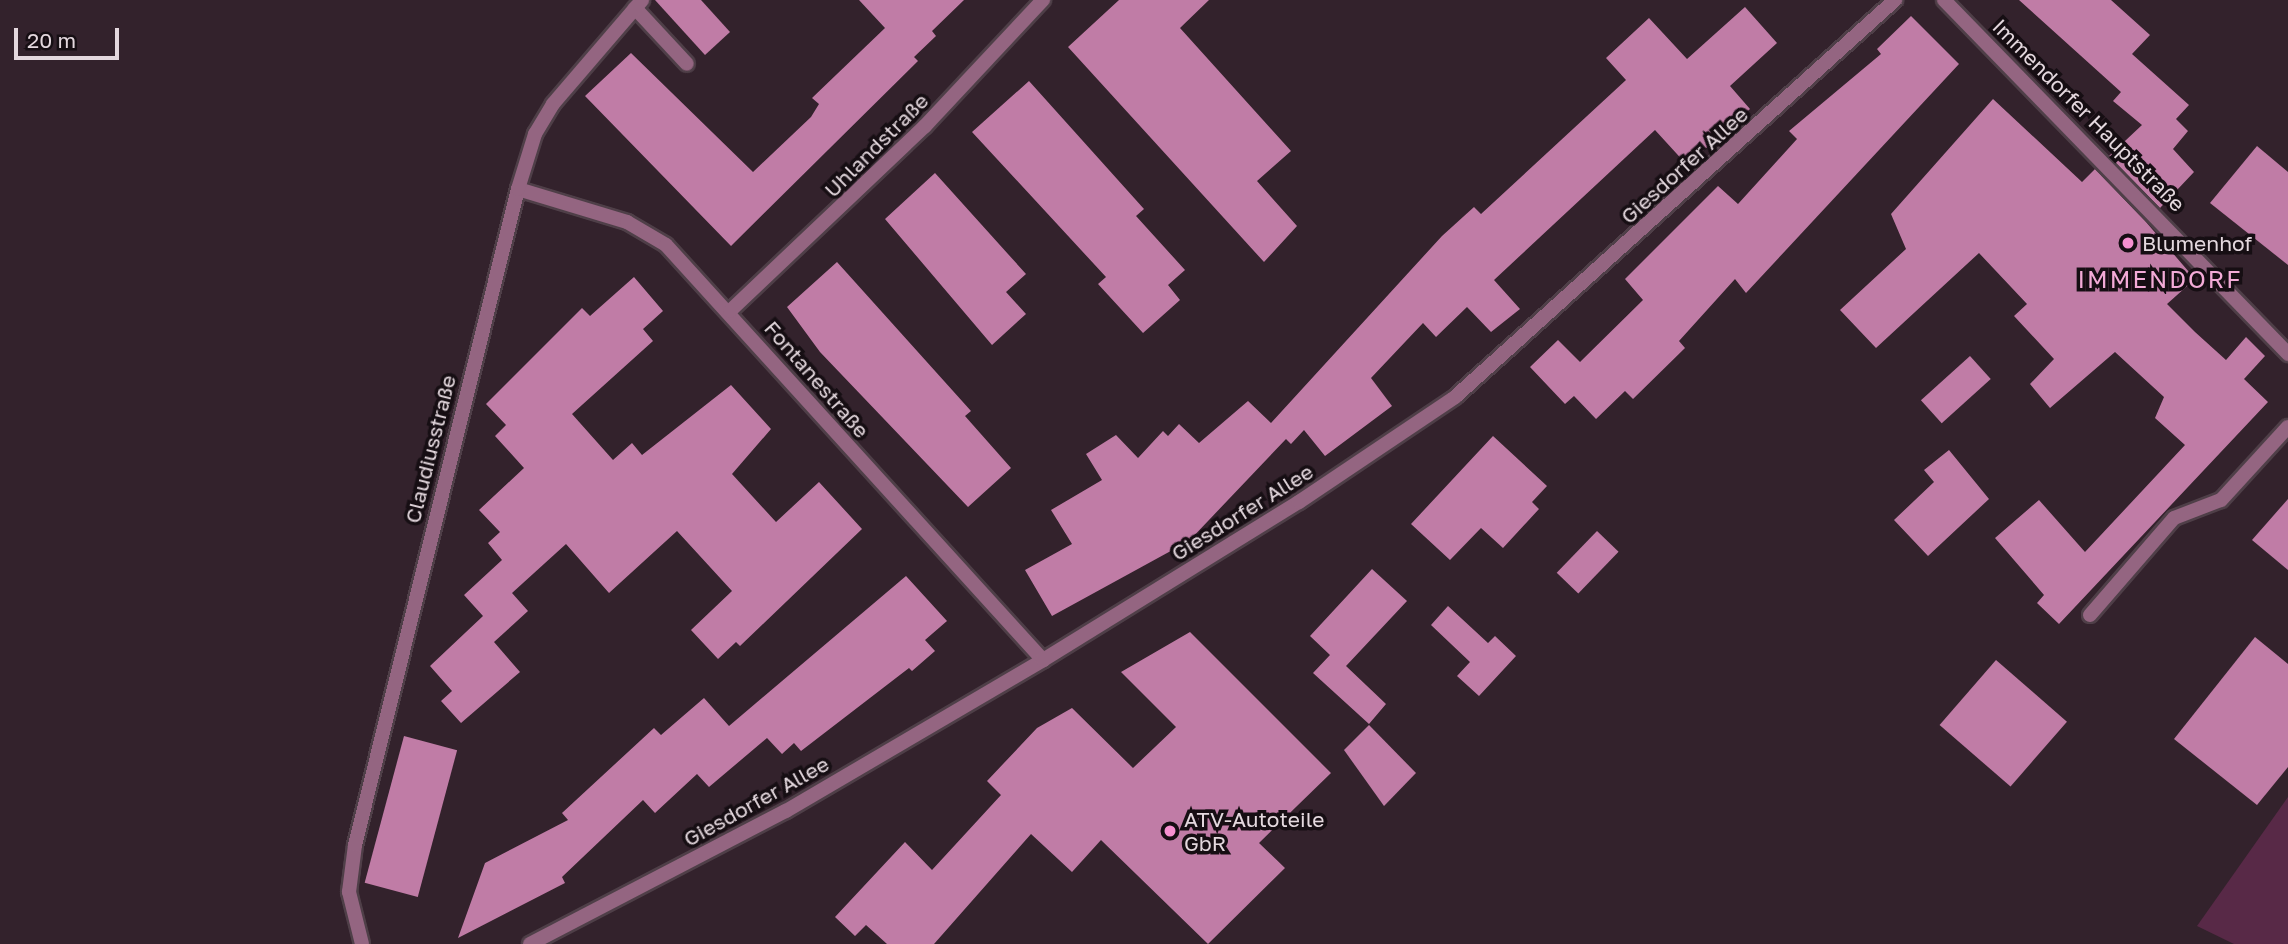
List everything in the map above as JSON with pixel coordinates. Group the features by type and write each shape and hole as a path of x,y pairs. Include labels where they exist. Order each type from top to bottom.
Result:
{"street":[{"name":"Uhlandstraße","path":"730,311 925,126 1043,0"},
{"name":"Giesdorfer Allee","path":"530,944 786,811 1042,660 1299,502 1455,397 1895,0"},
{"name":"Immendorfer Hauptstraße","path":"1944,0 2288,354"},
{"path":"638,4 687,64"},
{"name":"Claudiusstraße","path":"362,944 349,892 355,845 518,189 535,134 553,104 638,4"},
{"name":"Fontanestraße","path":"518,189 626,222 666,245 730,311 1042,660"},
{"path":"2090,615 2174,518 2221,500 2288,427"}],"shaded area":[{"path":"2288,797 2288,944 2234,944 2197,926"}],"building":[{"path":"655,0 701,0 730,32 705,55"},
{"path":"859,0 964,0 932,31 936,36 914,57 918,61 731,246 585,96 631,53 753,172 811,117 819,104 812,98 885,28"},
{"path":"1119,0 1209,0 1180,28 1291,151 1257,181 1297,226 1264,262 1068,47"},
{"path":"2019,0 2111,0 2150,35 2132,54 2189,105 2176,119 2188,131 2173,149 2194,172 2160,208 2109,156 2142,125 2113,101 2121,92"},
{"path":"1745,7 1777,43 1730,86 1750,109 1687,165 1655,130 1494,280 1520,309 1491,332 1467,307 1436,337 1423,323 1371,378 1392,406 1325,456 1304,430 1291,444 1286,439 1189,541 1052,616 1025,570 1072,544 1051,510 1102,480 1086,454 1116,435 1138,458 1163,431 1168,436 1179,424 1199,443 1248,401 1271,423 1442,236 1474,207 1481,214 1626,80 1606,58 1649,18 1687,59"},
{"path":"1911,16 1959,64 1746,293 1735,279 1679,341 1685,348 1633,399 1625,391 1596,419 1574,396 1565,404 1530,367 1558,340 1580,362 1643,300 1625,279 1718,186 1738,204 1797,139 1789,131 1881,54 1877,49"},
{"path":"1029,81 1144,209 1136,216 1185,270 1168,285 1180,300 1143,333 1098,284 1106,277 972,132"},
{"path":"1993,99 2082,182 2095,169 2146,222 2195,279 2167,304 2195,332 2226,360 2246,337 2265,356 2244,379 2268,402 2059,624 2037,603 2044,595 1995,538 2039,500 2085,552 2185,445 2155,418 2164,397 2115,352 2050,408 2030,384 2054,359 2014,316 2027,304 1979,253 1876,348 1840,310 1906,249 1891,214"},
{"path":"2257,146 2288,172 2288,265 2210,203"},
{"path":"935,173 1026,274 1006,292 1026,314 992,345 885,219"},
{"path":"837,262 971,411 965,416 1011,468 968,507 820,352 787,307"},
{"path":"634,277 663,311 643,329 653,341 572,414 613,460 632,443 642,455 731,385 771,429 732,474 776,522 819,482 862,529 740,646 736,642 718,659 691,630 732,591 677,531 609,593 566,544 512,593 528,611 494,642 520,672 461,723 441,701 452,691 430,666 483,616 464,595 502,560 488,543 500,532 479,510 524,468 495,436 506,425 486,404 582,308 590,316"},
{"path":"1970,356 1991,379 1942,423 1921,400"},
{"path":"1493,436 1547,486 1532,502 1539,509 1503,548 1481,528 1450,560 1411,524"},
{"path":"1949,450 1989,499 1928,556 1894,520 1934,482 1924,470"},
{"path":"2288,499 2288,570 2252,540"},
{"path":"1597,531 1619,552 1578,594 1557,573"},
{"path":"1372,569 1407,601 1346,666 1386,704 1369,724 1313,673 1330,655 1310,636"},
{"path":"906,576 947,621 925,640 935,651 912,671 909,668 801,751 794,743 782,754 767,738 709,787 697,774 655,813 643,800 562,877 565,883 458,938 485,863 568,820 562,813 654,728 661,735 704,698 729,726"},
{"path":"1448,606 1488,643 1495,636 1516,656 1479,696 1457,676 1470,662 1431,625"},
{"path":"1190,632 1331,773 1259,843 1285,868 1208,944 1101,840 1072,872 1031,834 934,944 887,944 866,925 855,936 835,917 905,842 932,870 1001,795 987,781 1037,728 1072,708 1133,768 1176,727 1121,672"},
{"path":"2255,637 2288,664 2288,767 2257,805 2174,739"},
{"path":"1996,660 2067,722 2011,787 1940,725"},
{"path":"1369,725 1416,773 1384,806 1344,750"},
{"path":"404,736 457,750 418,897 365,883"}],"place":[{"name":"Blumenhof","path":"2128,243"},
{"name":"ATV-Autoteile GbR","path":"1170,831"}],"district":[{"name":"IMMENDORF","path":"2160,279"}]}
